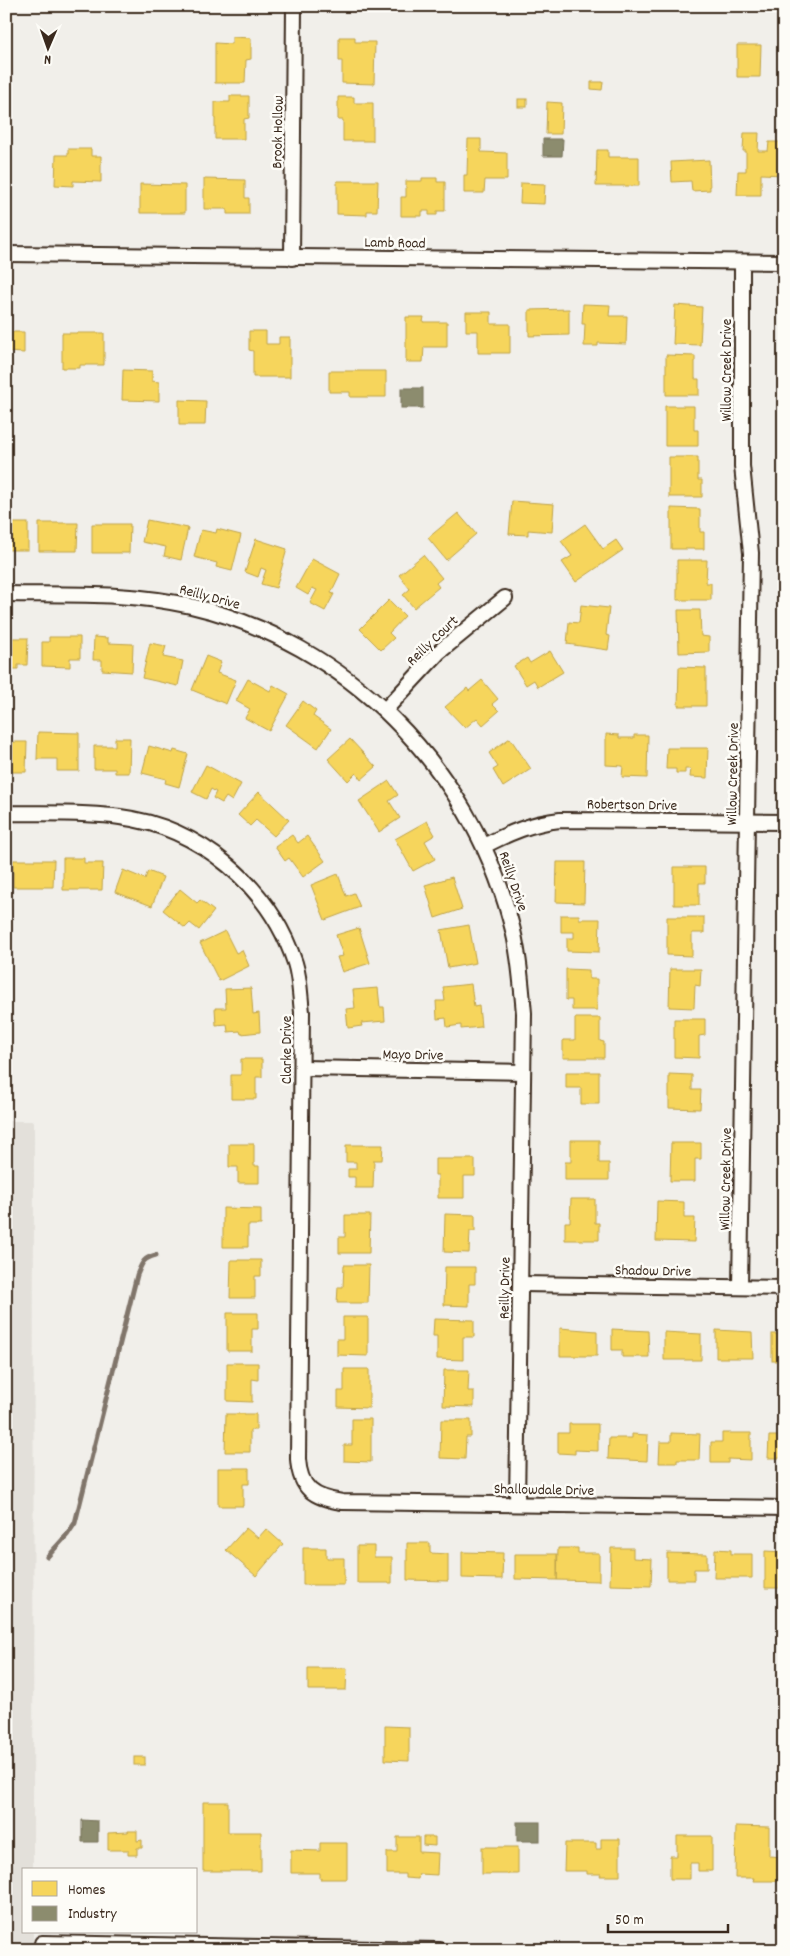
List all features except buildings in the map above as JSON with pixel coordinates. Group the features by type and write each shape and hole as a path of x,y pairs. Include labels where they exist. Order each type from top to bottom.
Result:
{"street":[{"name":"Brook Hollow","path":"292,258 294,6"},
{"name":"Lamb Road","path":"6,254 784,262"},
{"name":"Willow Creek Drive","path":"740,1287 751,553 742,471 742,262"},
{"name":"Reilly Drive","path":"6,594 119,595 166,601 212,612 255,626 306,652 350,681 385,710 439,769 465,810 494,870 510,919 517,948 524,1013 518,1504"},
{"name":"Reilly Court","path":"385,710 439,652 505,598"},
{"name":"Clarke Drive","path":"6,813 103,815 146,822 187,838 208,850 239,875 256,894 284,938 295,963 302,1012 298,1459 302,1478 307,1488"},
{"name":"Robertson Drive","path":"484,846 515,830 534,824 560,820 784,822"},
{"name":"Mayo Drive","path":"302,1068 523,1072"},
{"name":"Shadow Drive","path":"521,1284 784,1288"},
{"name":"Shallowdale Drive","path":"307,1488 320,1497 342,1502 784,1508"},
{"path":"42,1943 439,1950"}],"shaded area":[{"path":"6,1121 34,1121 33,1868 22,1868 22,1934 33,1934 33,1950 6,1950"}],"waterway":[{"path":"47,1557 75,1523 137,1275 144,1262 156,1255"}]}
